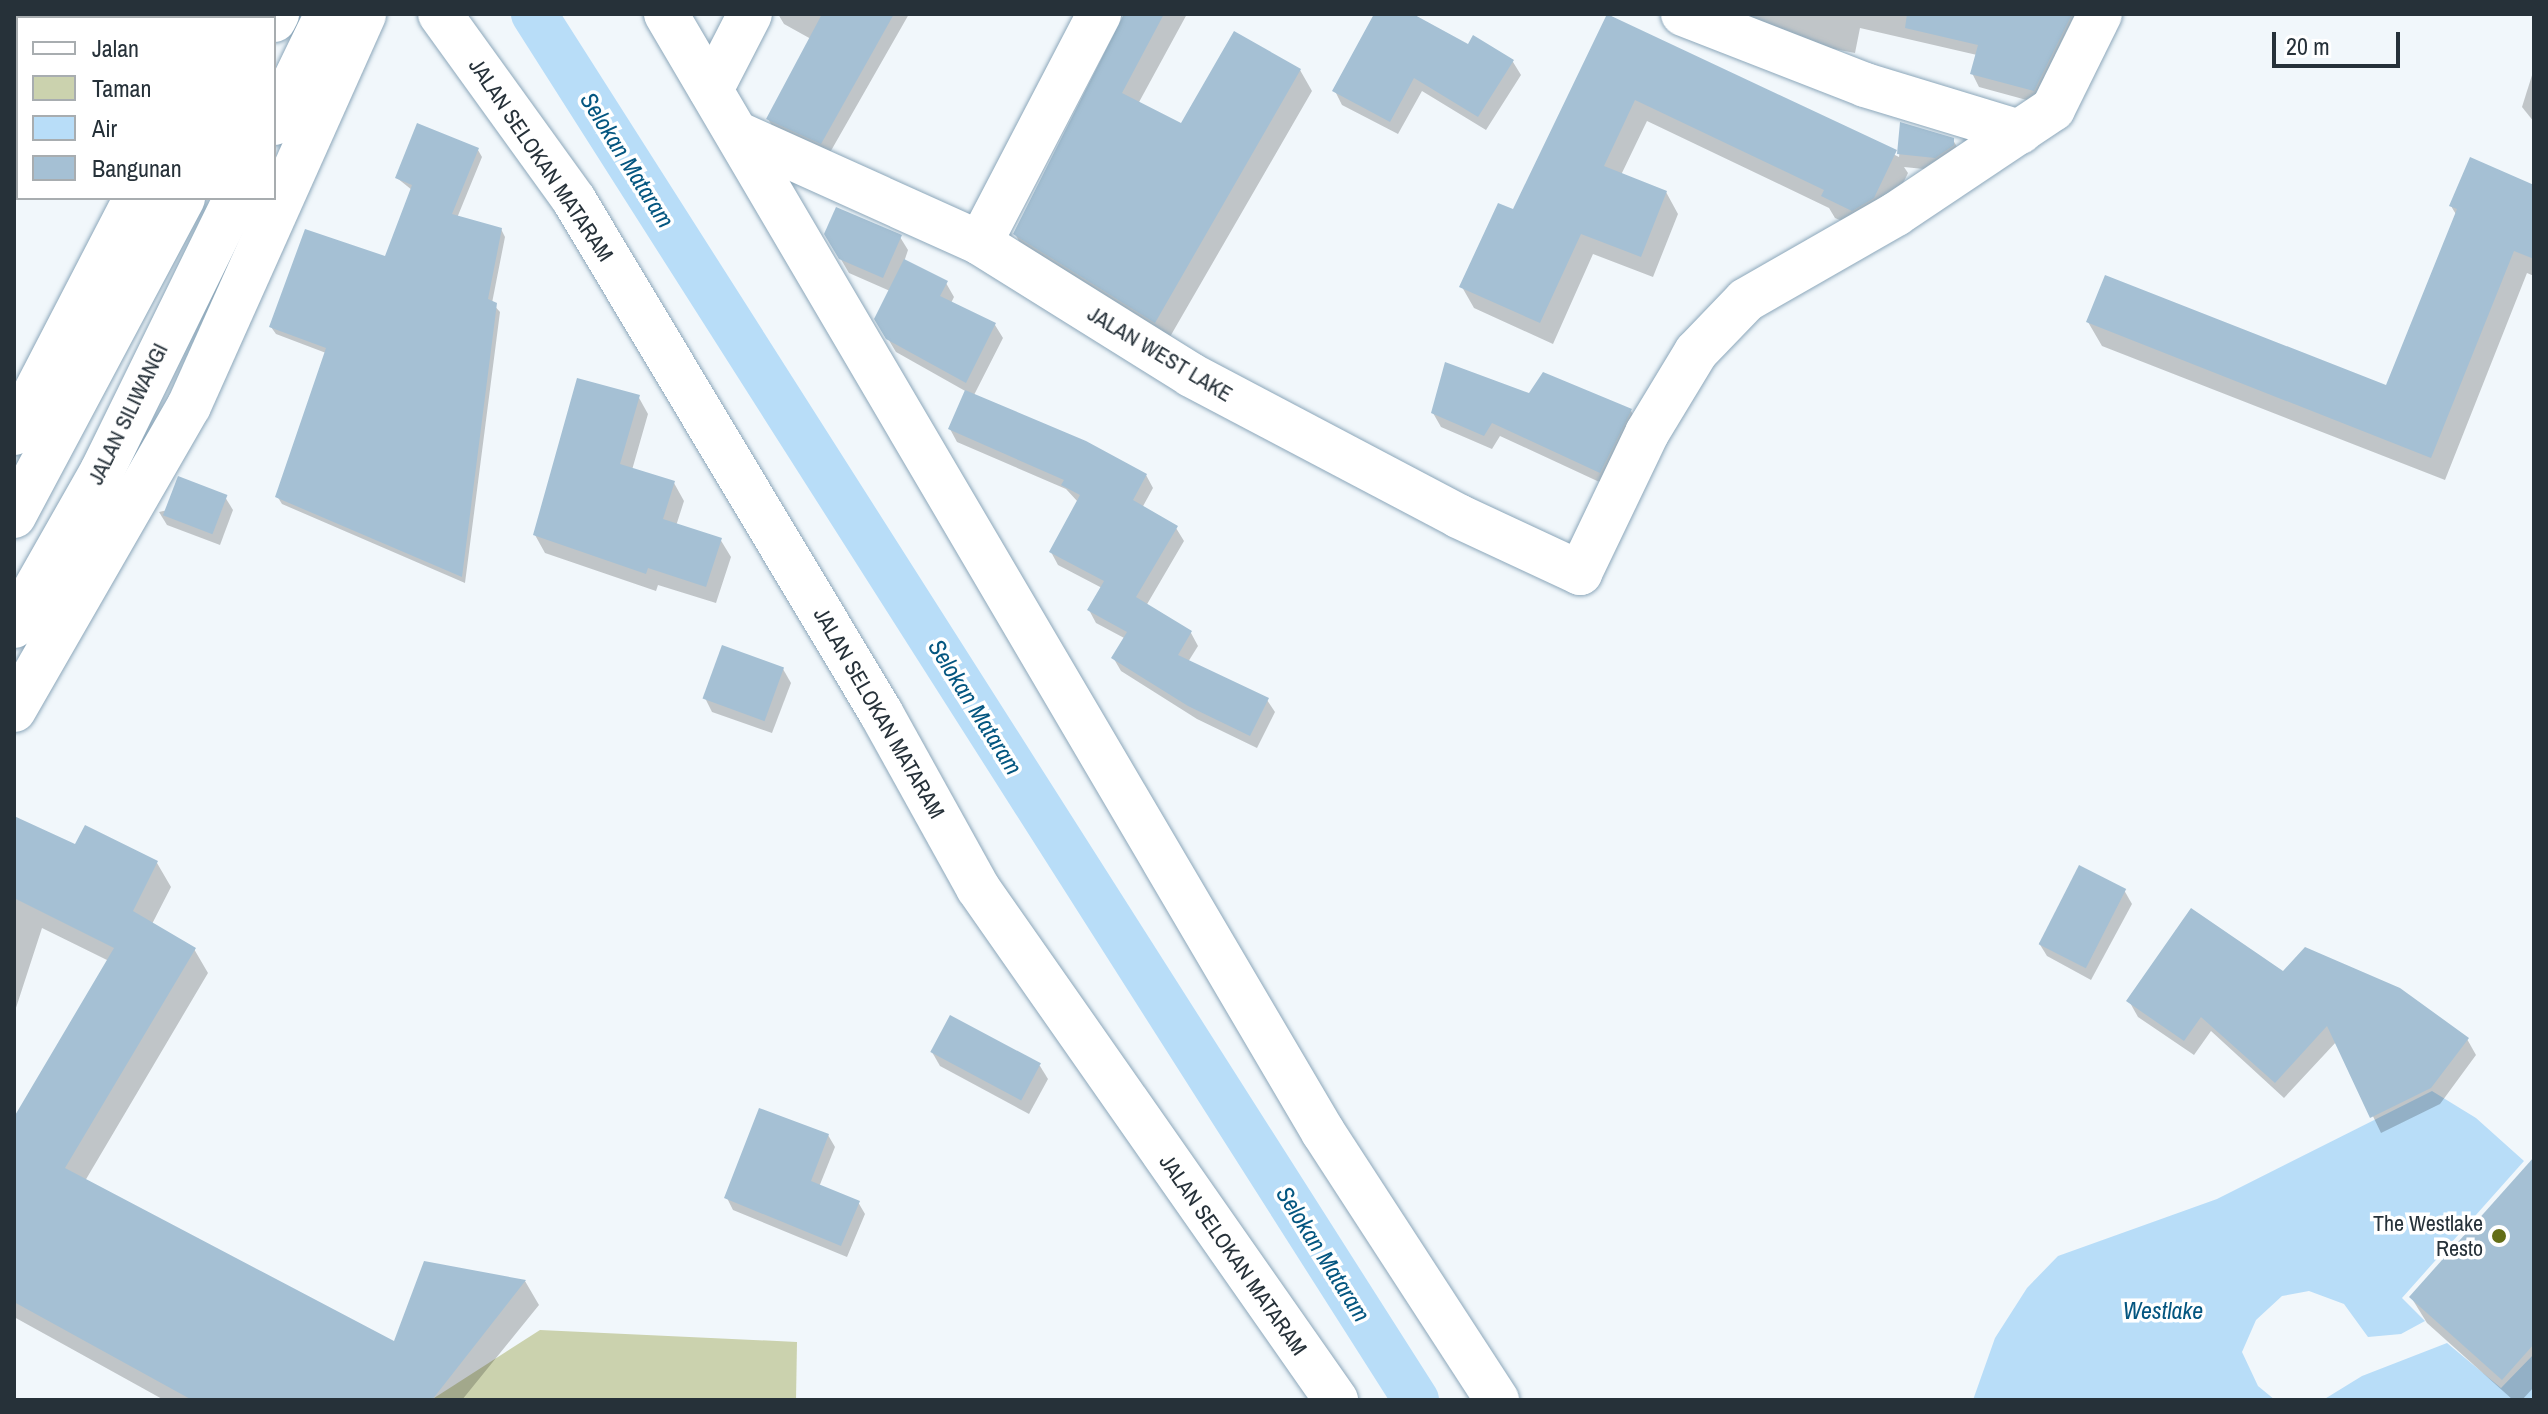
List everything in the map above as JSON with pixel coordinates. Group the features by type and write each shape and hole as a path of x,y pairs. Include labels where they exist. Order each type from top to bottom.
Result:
{"main road":[{"path":"14,710 189,406 364,14"},
{"name":"JALAN SELOKAN MATARAM","path":"440,14 574,200 881,713 978,888 1336,1400"},
{"path":"666,14 741,135 967,532 1323,1132 1497,1400"},
{"path":"711,90 750,14"},
{"path":"980,243 1099,14"},
{"path":"1683,14 1865,85 2020,132 2053,109 2100,14"},
{"path":"276,119 319,32"},
{"name":"JALAN WEST LAKE","path":"741,135 980,243 1191,375 1458,516 1580,573 1664,406 1696,352 1746,300 1896,214 2020,132"},
{"path":"14,433 135,200"},
{"path":"14,516 182,200"},
{"name":"JALAN SILIWANGI","path":"14,626 102,471 235,200"}],"green space":[{"path":"540,1330 797,1342 796,1400 431,1400"}],"water":[{"name":"Westlake","path":"2432,1091 2476,1118 2524,1161 2402,1298 2425,1321 2401,1334 2368,1337 2344,1304 2309,1291 2282,1296 2256,1320 2242,1352 2258,1386 2275,1400 1973,1400 1995,1338 2027,1288 2058,1256 2217,1199"},
{"path":"2447,1343 2501,1388 2534,1354 2534,1400 2323,1400 2362,1376"}],"building":[{"path":"822,14 894,14 821,144 766,119"},
{"path":"1124,14 1164,14 1122,93 1181,123 1234,31 1301,69 1155,323 1013,234"},
{"path":"1374,14 1413,14 1468,44 1473,35 1514,60 1478,117 1414,78 1390,122 1332,91"},
{"path":"1607,14 1897,150 1874,198 1852,211 1821,196 1824,190 1635,100 1604,166 1667,191 1641,257 1581,234 1540,323 1459,287 1498,203 1513,209"},
{"path":"1907,14 2072,14 2034,91 1970,74 1978,45 1905,28"},
{"path":"1900,122 1954,138 1954,145 1935,158 1897,154"},
{"path":"417,123 479,148 452,214 502,228 488,299 497,303 462,577 275,497 326,348 269,327 305,229 385,256 412,185 395,178"},
{"path":"2470,157 2534,185 2534,259 2514,251 2431,458 2086,322 2105,275 2386,385 2457,209 2449,206"},
{"path":"836,207 902,235 883,278 839,259 824,234"},
{"path":"904,259 948,281 940,296 996,323 966,383 886,339 874,319"},
{"path":"1445,362 1529,393 1543,372 1632,409 1600,473 1492,423 1484,436 1431,413"},
{"path":"577,378 640,395 620,464 675,481 663,519 722,538 706,587 648,568 646,574 533,535"},
{"path":"965,390 1086,441 1147,474 1133,500 1178,526 1136,597 1192,631 1178,655 1269,698 1250,736 1188,706 1111,658 1127,632 1087,610 1104,581 1049,552 1080,495 1061,485 1064,480 948,429"},
{"path":"178,476 227,495 212,534 163,515"},
{"path":"722,645 784,668 765,721 703,699"},
{"path":"14,816 75,844 85,825 158,861 133,911 196,948 65,1168 394,1341 424,1261 526,1280 432,1400 192,1400 14,1302 14,1117 114,948 14,898"},
{"path":"2079,865 2126,889 2086,968 2039,944"},
{"path":"2191,908 2283,971 2305,947 2400,988 2469,1038 2431,1088 2370,1118 2327,1026 2275,1083 2201,1017 2184,1041 2126,1001"},
{"path":"950,1015 1041,1063 1021,1100 930,1052"},
{"path":"759,1108 829,1134 811,1181 860,1201 841,1246 724,1198"},
{"name":"The Westlake Resto","path":"2534,1157 2534,1344 2502,1380 2409,1297"}],"waterway":[{"name":"Selokan Mataram","path":"534,14 1416,1400"}],"place":[{"name":"The Westlake Resto","path":"2499,1236"}]}
